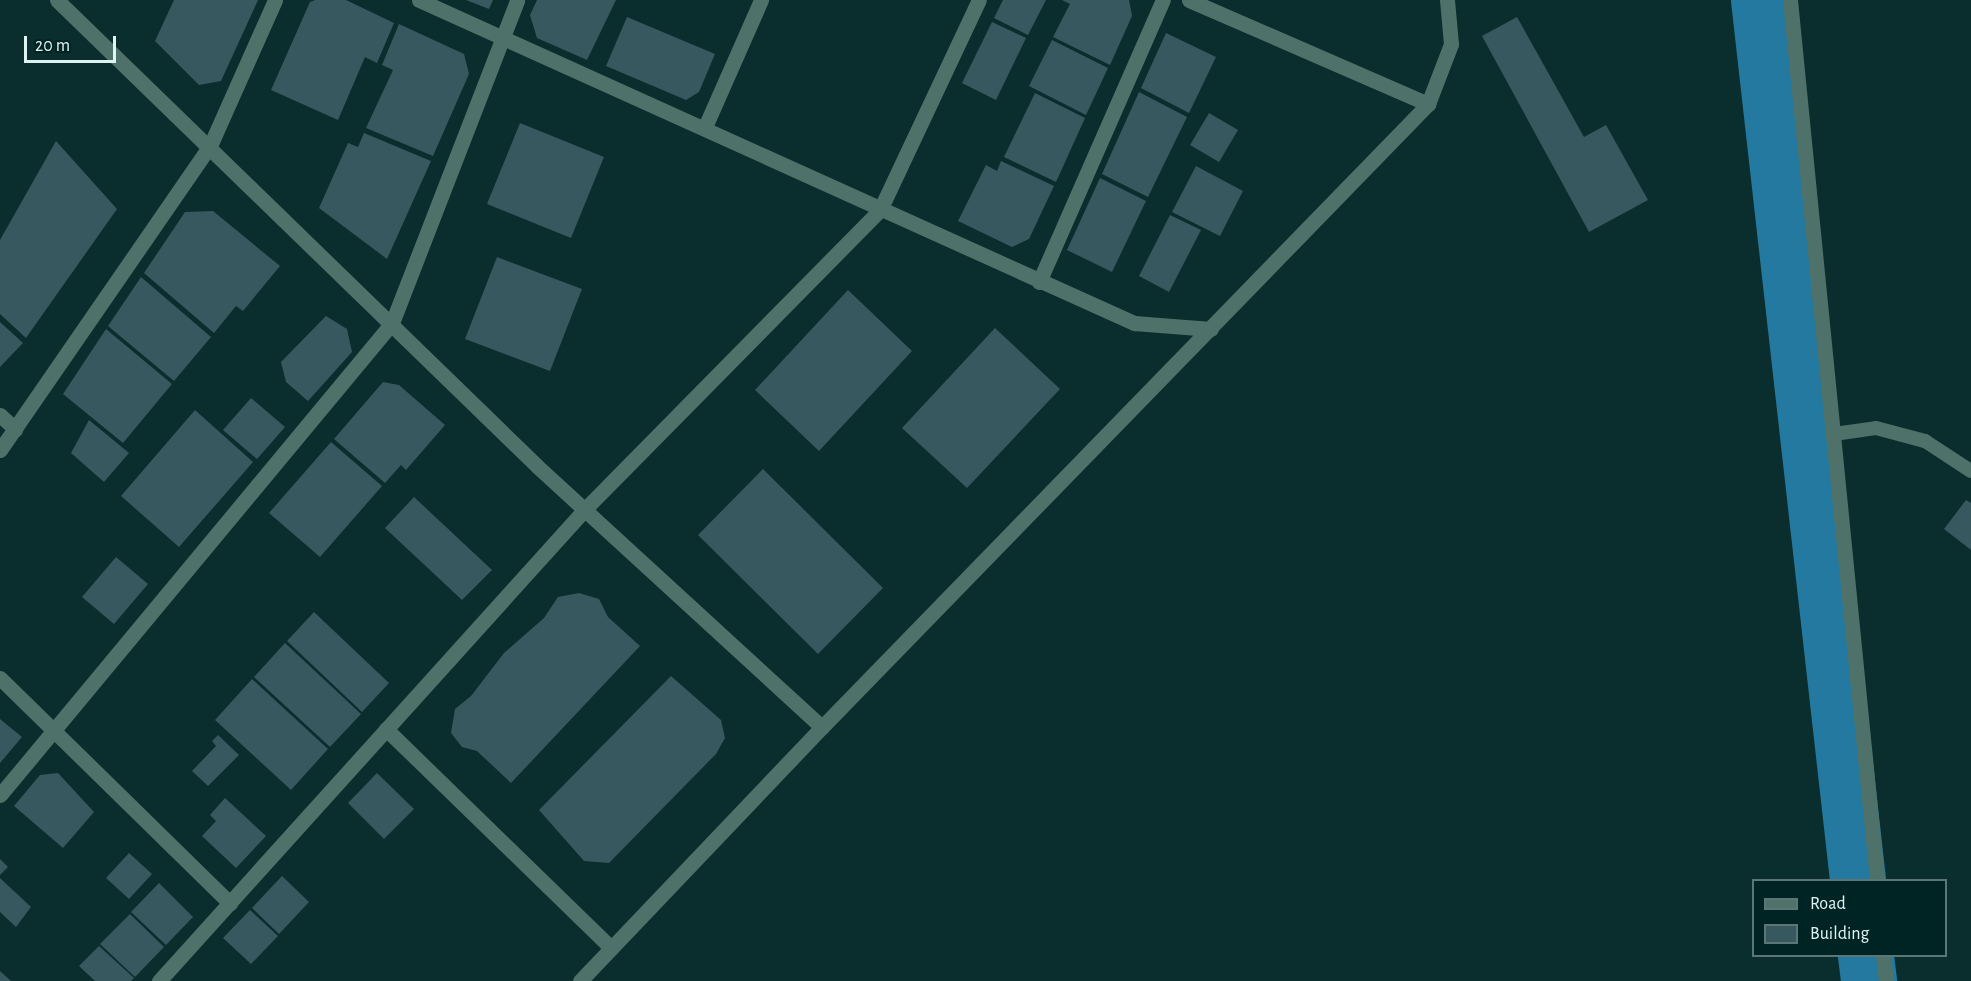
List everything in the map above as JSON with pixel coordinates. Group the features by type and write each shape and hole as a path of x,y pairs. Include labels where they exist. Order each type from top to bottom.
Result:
{"street":[{"path":"57,0 585,509 822,727"},
{"path":"0,450 210,146 275,0"},
{"path":"419,0 705,127 880,210 1134,323 1211,328"},
{"path":"0,795 392,323 517,0"},
{"path":"705,127 761,0"},
{"path":"159,981 585,509 880,210 979,0"},
{"path":"1039,282 1163,0"},
{"path":"1189,0 1428,104"},
{"path":"580,981 822,727 1428,104 1451,44 1447,0"},
{"path":"1790,0 1877,879"},
{"path":"0,415 15,429"},
{"path":"0,678 55,729 230,903"},
{"path":"386,729 611,948"},
{"path":"1883,957 1886,981"}],"lane":[{"path":"1834,434 1876,428 1925,441 1971,471"}],"building":[{"path":"174,0 258,0 221,81 199,85 155,41"},
{"path":"346,0 394,23 377,63 365,57 338,120 271,90 310,2"},
{"path":"466,0 493,0 489,9"},
{"path":"537,0 616,0 587,60 537,38 530,15"},
{"path":"1003,0 1046,0 1028,35 994,18"},
{"path":"1062,0 1129,0 1132,16 1110,65 1053,37 1070,4"},
{"path":"627,17 715,54 699,92 686,100 606,66"},
{"path":"1517,17 1584,137 1606,125 1648,200 1589,232 1482,36"},
{"path":"992,22 1026,38 996,100 962,83"},
{"path":"399,24 464,54 469,74 433,156 366,128 393,70 382,65"},
{"path":"1166,33 1216,57 1189,113 1141,88"},
{"path":"1052,40 1108,68 1086,115 1029,86"},
{"path":"1139,92 1187,117 1148,197 1102,174"},
{"path":"1035,93 1085,118 1056,182 1004,157"},
{"path":"1209,113 1238,130 1219,162 1190,145"},
{"path":"520,123 604,157 571,238 487,204"},
{"path":"364,133 431,161 387,259 319,208 348,143 358,147"},
{"path":"56,141 117,209 26,338 0,314 0,240"},
{"path":"1001,161 1054,186 1029,239 1012,247 958,221 986,165 997,171"},
{"path":"1196,166 1243,191 1220,236 1172,212"},
{"path":"1100,178 1146,201 1112,272 1067,250"},
{"path":"213,211 280,266 243,311 236,306 214,333 144,273 185,212"},
{"path":"1170,215 1201,230 1169,292 1139,276"},
{"path":"497,257 582,289 550,371 465,339"},
{"path":"141,277 211,337 174,381 108,326"},
{"path":"848,290 912,351 819,451 755,390"},
{"path":"326,316 347,329 352,352 308,401 286,382 281,362"},
{"path":"0,322 23,343 0,367"},
{"path":"995,328 1060,389 967,488 902,428"},
{"path":"106,329 172,384 123,443 63,394"},
{"path":"383,382 399,385 445,425 406,470 401,465 385,483 334,439"},
{"path":"251,398 285,427 257,459 223,430"},
{"path":"195,410 253,462 179,547 121,496"},
{"path":"89,420 129,453 104,482 71,453"},
{"path":"331,442 382,486 320,557 269,513"},
{"path":"763,469 883,588 818,654 698,535"},
{"path":"414,497 492,570 462,600 385,528"},
{"path":"1966,500 1971,503 1971,550 1944,529"},
{"path":"116,557 148,584 114,624 82,597"},
{"path":"579,593 599,599 608,617 640,646 511,783 477,751 462,747 451,733 455,709 471,696 504,653 544,618 558,597"},
{"path":"314,612 389,683 362,712 287,641"},
{"path":"285,643 361,714 330,747 254,677"},
{"path":"671,676 721,720 725,738 716,754 609,863 584,861 539,810"},
{"path":"252,679 328,749 291,790 215,720"},
{"path":"0,719 22,737 0,763"},
{"path":"218,735 239,755 208,786 192,771 216,746 212,741"},
{"path":"58,773 94,812 63,848 14,806 40,775"},
{"path":"377,773 414,809 384,839 348,803"},
{"path":"225,798 266,836 236,868 202,836 216,821 210,815"},
{"path":"129,853 152,874 129,899 106,878"},
{"path":"0,859 8,867 0,875"},
{"path":"282,876 309,902 279,934 252,908"},
{"path":"0,878 31,907 16,927 0,912"},
{"path":"159,883 193,917 166,945 131,912"},
{"path":"250,910 278,936 251,964 223,938"},
{"path":"130,914 164,947 135,977 100,944"},
{"path":"99,946 134,978 131,981 95,981 79,966"},
{"path":"0,971 11,981 0,981"}],"waterway":[{"path":"1759,0 1858,879"},
{"path":"1866,957 1869,981"}]}
